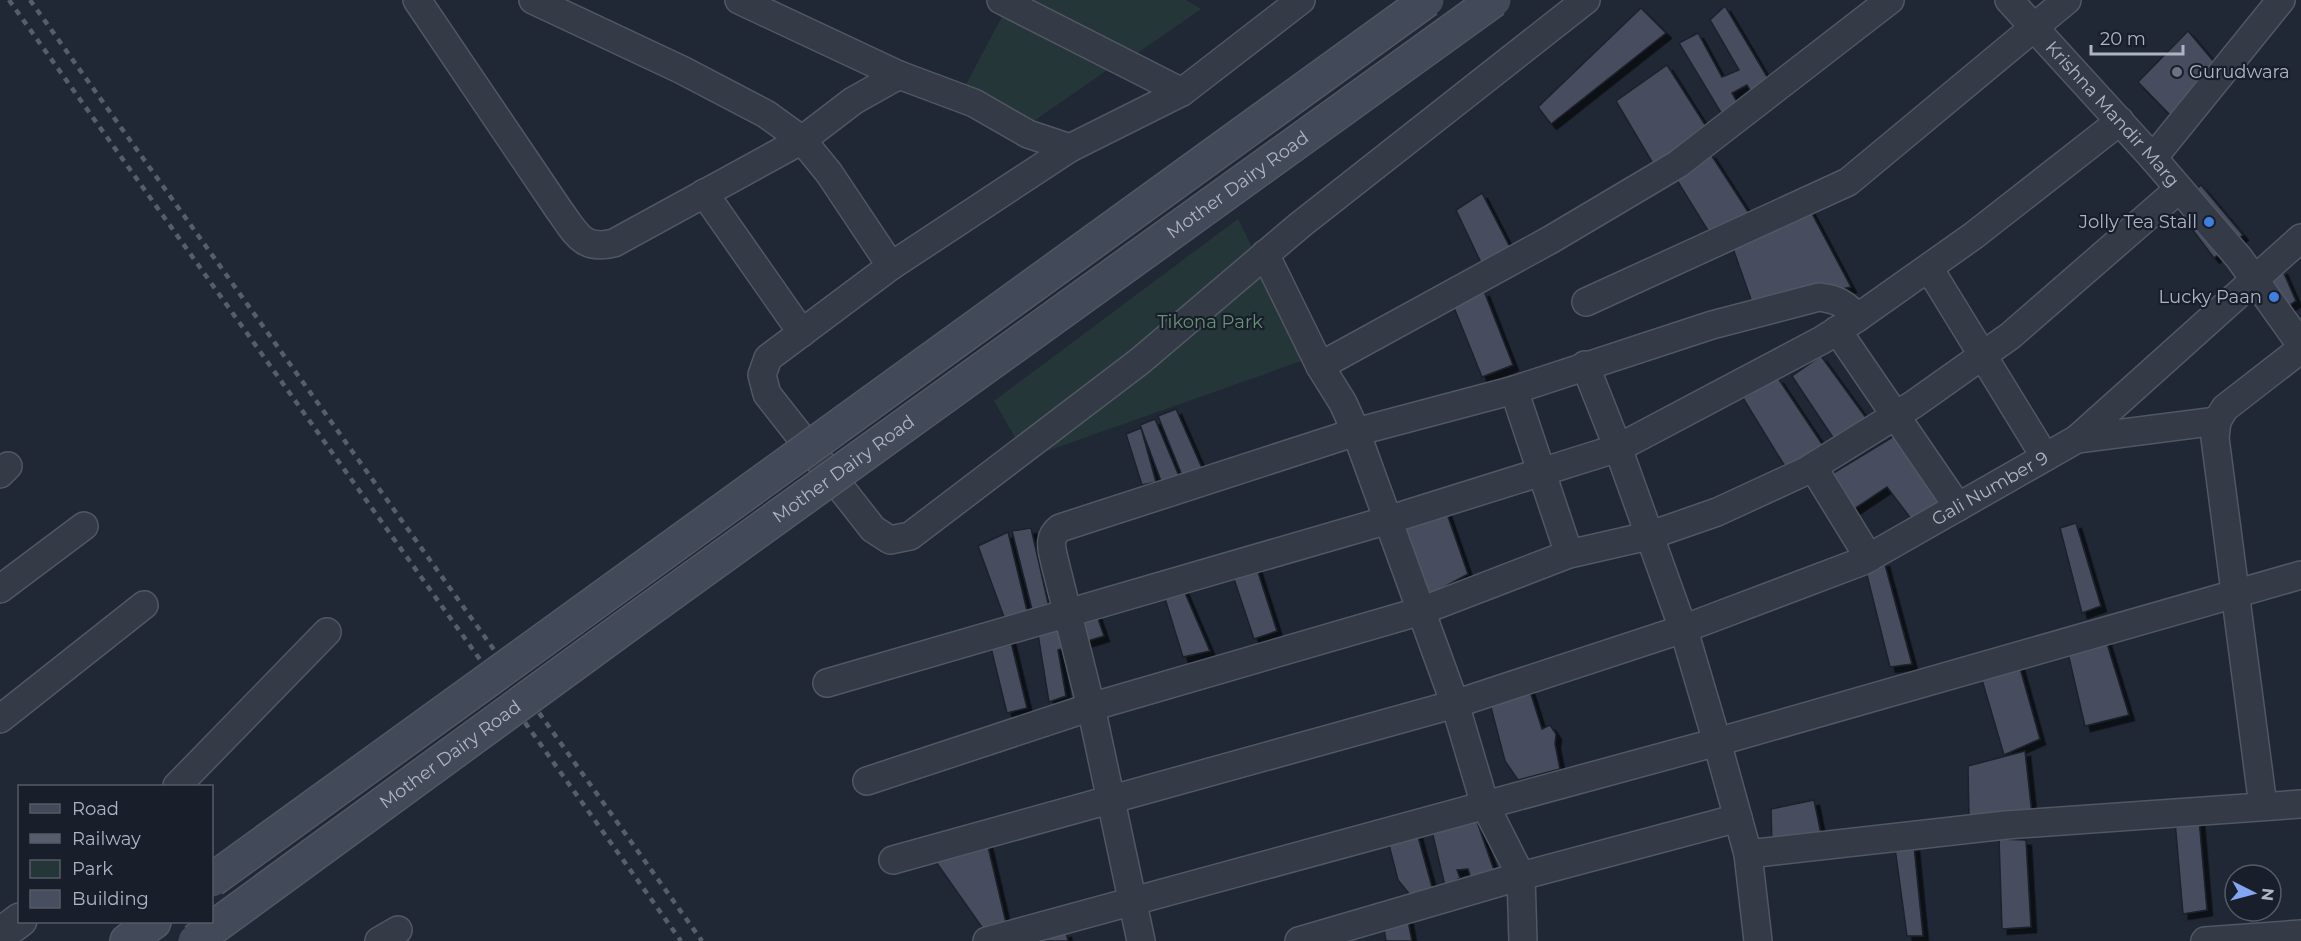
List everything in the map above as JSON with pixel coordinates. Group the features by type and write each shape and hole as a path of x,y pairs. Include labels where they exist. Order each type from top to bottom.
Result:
{"main road":[{"path":"213,879 1427,0"},
{"name":"Mother Dairy Road","path":"196,941 1494,0"},
{"path":"127,941 151,923"}],"street":[{"path":"417,0 581,240 592,246 614,243 802,140 853,101 899,75"},
{"path":"533,0 682,70 766,114 802,140 829,173 891,266"},
{"path":"739,0 899,75 974,103 1028,134 1070,148"},
{"path":"1001,0 1182,92"},
{"path":"1301,0 1182,92 1070,148 891,266 768,358 762,375 767,394 873,529 890,540 909,536 1140,361 1265,254 1586,0"},
{"path":"1320,366 1550,240 1678,164 1890,0"},
{"name":"Krishna Mandir Marg","path":"2009,0 2153,158 2239,258 2301,347"},
{"path":"1587,302 1848,182 2067,0"},
{"path":"2153,158 2281,0"},
{"path":"828,683 1388,520 1618,448 1847,324 1929,268 2120,121"},
{"path":"867,781 1091,707 1421,611 1569,554 1650,535 1717,512 1813,468 1897,415 1983,355 2010,336 2179,189"},
{"path":"704,193 802,333"},
{"name":"Gali Number 9","path":"893,860 1455,704 1683,629 1869,558 2077,439 2301,238"},
{"path":"1265,254 1320,366 1343,403 1356,432 1455,704 1485,805 1521,876 1523,941"},
{"path":"1929,268 2045,457"},
{"path":"1141,941 1091,707 1051,542 1054,533 1060,528 1356,432 1514,390 1584,365 1712,325 1820,297 1833,298 1846,305 1847,324 1897,415 1958,507"},
{"path":"2263,806 2216,438 2217,421 2225,408 2301,347"},
{"path":"1584,365 1650,535 1683,629 1718,742 1748,854 1758,941"},
{"path":"1514,390 1569,554"},
{"path":"2077,439 2217,421"},
{"path":"1813,468 1869,558"},
{"path":"0,589 84,526"},
{"path":"987,941 1718,742 2301,575"},
{"path":"0,719 144,605"},
{"path":"178,785 327,632"},
{"path":"1748,854 2006,825 2301,804"},
{"path":"1299,941 1521,876 1738,818"},
{"path":"0,935 18,922"},
{"path":"187,923 196,941"},
{"path":"2205,941 2301,934"}],"green space":[{"path":"1020,0 1186,0 1201,9 1129,59"},
{"path":"1003,15 1113,66 1031,123 962,92"},
{"name":"Tikona Park","path":"1238,219 1307,359 1027,458 994,401"}],"building":[{"path":"1725,6 1772,85 1755,98 1747,85 1732,93 1741,109 1726,121 1679,43 1698,33 1722,77 1739,70 1710,20"},
{"path":"1641,8 1666,33 1551,124 1538,107"},
{"name":"Gurudwara","path":"2188,31 2215,63 2174,119 2138,82"},
{"path":"1667,65 1709,131 1655,167 1616,101"},
{"path":"1710,153 1754,221 1715,242 1675,177"},
{"name":"Jolly Tea Stall","path":"2201,185 2243,235 2214,258 2176,208"},
{"path":"1482,193 1513,253 1484,269 1456,210"},
{"path":"1808,206 1851,287 1754,308 1730,240"},
{"name":"Lucky Paan","path":"2282,269 2296,301 2267,320 2251,294"},
{"path":"1484,291 1513,365 1482,377 1453,305"},
{"path":"1821,356 1869,422 1838,445 1792,376"},
{"path":"1778,378 1826,450 1789,473 1743,398"},
{"path":"1176,409 1202,468 1183,478 1158,416"},
{"path":"1155,419 1179,476 1161,481 1140,425"},
{"path":"1141,428 1156,482 1142,485 1126,434"},
{"path":"1901,432 1950,505 1915,524 1887,487 1851,511 1825,478"},
{"path":"1446,511 1468,574 1424,598 1403,523"},
{"path":"2076,523 2101,606 2082,613 2060,528"},
{"path":"1031,528 1051,616 1035,621 1012,531"},
{"path":"1008,532 1030,623 1008,628 978,546"},
{"path":"1884,561 1912,664 1890,667 1865,567"},
{"path":"1256,566 1277,631 1254,639 1231,570"},
{"path":"1182,586 1210,651 1183,657 1163,592"},
{"path":"1096,613 1104,636 1058,650 1066,696 1049,702 1037,628"},
{"path":"2105,637 2129,715 2085,726 2067,649"},
{"path":"1010,638 1027,708 1007,713 990,644"},
{"path":"2018,661 2040,739 2004,755 1980,673"},
{"path":"1528,685 1542,729 1550,725 1556,734 1555,744 1560,769 1518,780 1505,761 1488,696"},
{"path":"2025,751 2032,814 1969,818 1968,766"},
{"path":"1814,800 1821,834 1772,844 1771,809"},
{"path":"1475,816 1495,873 1472,882 1468,869 1457,870 1460,878 1445,886 1431,827"},
{"path":"2199,819 2207,910 2183,914 2175,821"},
{"path":"1417,833 1434,894 1415,901 1398,880 1388,841"},
{"path":"986,838 1007,927 986,933 929,852"},
{"path":"1999,839 2026,840 2031,927 2002,929"},
{"path":"1914,846 1923,936 1907,936 1895,848"},
{"path":"1407,916 1412,941 1386,941 1383,922"},
{"path":"1066,932 1068,941 1023,941"}],"railway":[{"path":"9,0 681,941"},
{"path":"30,0 702,941"}],"place":[{"name":"Gurudwara","path":"2177,72"},
{"name":"Jolly Tea Stall","path":"2209,222"},
{"name":"Lucky Paan","path":"2274,297"}]}
